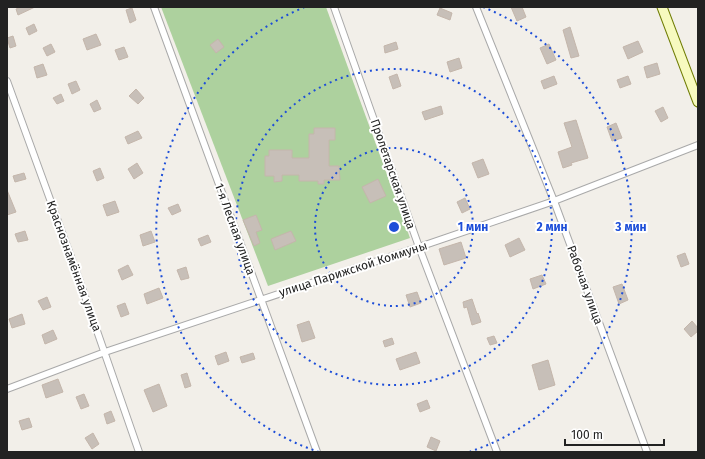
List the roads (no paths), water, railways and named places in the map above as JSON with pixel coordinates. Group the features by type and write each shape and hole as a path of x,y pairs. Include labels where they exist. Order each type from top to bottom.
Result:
{"main road":[{"path":"662,7 698,102"}],"street":[{"name":"1-я Лесная улица","path":"154,7 316,452"},
{"name":"Пролетарская улица","path":"334,7 419,247 497,452"},
{"name":"Рабочая улица","path":"476,7 554,201 647,452"},
{"name":"Краснознамённая улица","path":"7,81 105,352 139,452"},
{"name":"улица Парижской Коммуны","path":"7,389 105,352 554,201 698,145"}]}
